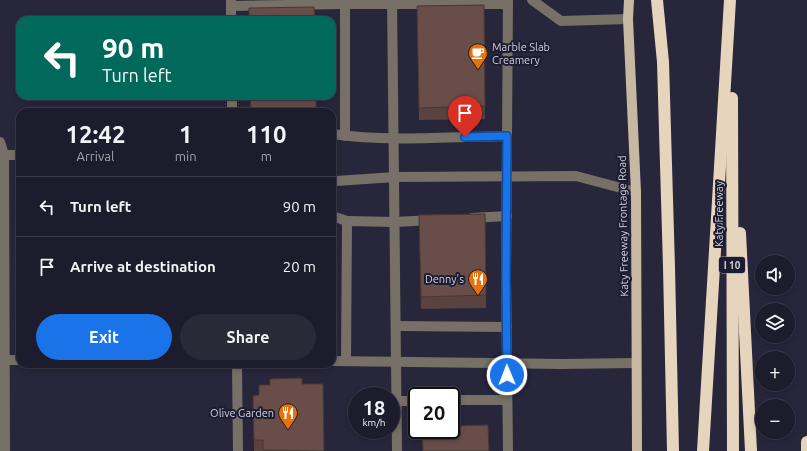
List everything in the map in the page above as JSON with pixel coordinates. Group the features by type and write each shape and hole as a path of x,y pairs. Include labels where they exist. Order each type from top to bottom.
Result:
{"highway":[{"path":"657,0 663,62 670,267 673,451"},
{"path":"704,451 731,0"},
{"name":"Katy Freeway","path":"731,0 733,451"},
{"path":"732,80 751,451"},
{"path":"807,442 807,451"}],"main road":[{"name":"Katy Freeway Frontage Road","path":"629,0 628,19 636,192 637,451"}],"lane":[{"path":"532,0 561,22 628,19"},
{"path":"392,2 397,387"},
{"path":"231,16 231,3 345,4 392,2 508,2 506,327 508,451"},
{"path":"345,4 345,136"},
{"path":"336,135 394,138 507,136"},
{"path":"0,142 4,155 5,451"},
{"path":"4,155 16,155"},
{"path":"336,181 395,178 576,176 636,192"},
{"path":"462,218 507,216"},
{"path":"336,217 347,221 395,222 440,219"},
{"path":"346,361 347,221"},
{"path":"396,326 506,327"},
{"path":"4,360 16,360"},
{"path":"336,361 561,364 636,363"},
{"path":"236,368 238,451"},
{"path":"460,400 507,400"},
{"path":"397,439 397,451"}],"building":[{"path":"484,5 485,106 419,108 417,6"},
{"path":"314,7 315,16 249,16 249,8"},
{"path":"250,100 316,100 316,108 251,108"},
{"path":"485,214 486,295 421,297 419,215"},
{"name":"Olive Garden","path":"302,378 302,384 323,384 324,450 263,450 263,440 254,440 253,396 259,395 259,385 270,385 270,379"},
{"path":"488,425 489,451 423,451 422,439 460,439 460,426"}],"place":[{"name":"Marble Slab Creamery","path":"478,70"},
{"name":"Denny's","path":"478,296"},
{"name":"Olive Garden","path":"288,430"}],"route":[{"path":"465,137 507,136 507,375"}]}
